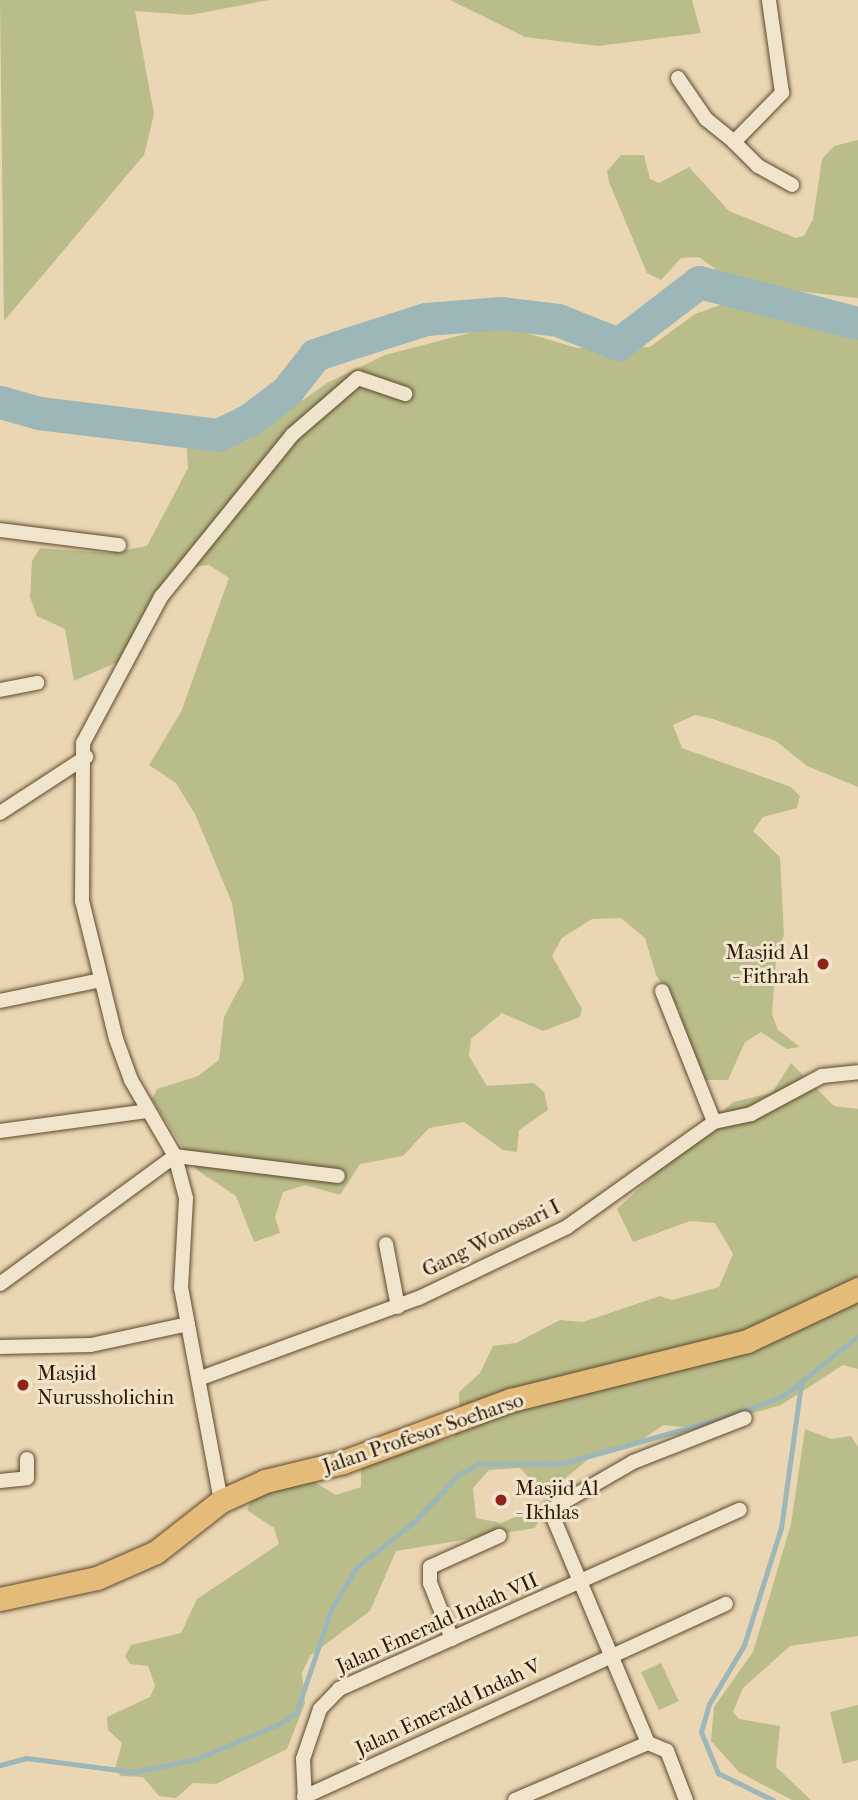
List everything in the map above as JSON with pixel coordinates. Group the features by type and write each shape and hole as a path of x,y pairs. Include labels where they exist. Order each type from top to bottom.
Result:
{"main road":[{"name":"Jalan Profesor Soeharso","path":"0,1599 66,1587 132,1562 221,1500 511,1400 747,1341 858,1289"}],"street":[{"path":"734,142 782,93 769,0"},
{"path":"678,78 706,119 758,166 792,185"},
{"path":"221,1500 201,1378 188,1324 180,1243 187,1198 175,1156 147,1111 116,1039 82,901 86,757 83,743 161,597 292,435 358,378 405,394"},
{"path":"0,530 119,545"},
{"path":"0,690 37,683"},
{"path":"0,813 86,757"},
{"path":"0,1001 101,980"},
{"path":"662,991 714,1122"},
{"name":"Gang Wonosari I","path":"201,1378 398,1307 566,1227 714,1122 751,1114 822,1076 858,1072"},
{"path":"0,1131 147,1111"},
{"path":"0,1284 175,1156 338,1176"},
{"path":"386,1244 398,1307"},
{"path":"0,1347 91,1345 188,1324"},
{"path":"686,1800 667,1751 648,1742 609,1655 551,1518 553,1502 745,1418"},
{"path":"0,1481 27,1478 27,1459"},
{"name":"Jalan Emerald Indah VII","path":"305,1799 303,1759 320,1709 339,1689 740,1510"},
{"path":"452,1639 430,1583 430,1567 499,1536"},
{"name":"Jalan Emerald Indah V","path":"305,1799 609,1655 726,1604"},
{"path":"515,1800 648,1742"}],"green space":[{"path":"0,0 269,0 190,15 135,11 154,114 144,155 4,321"},
{"path":"450,0 692,0 701,33 598,46 525,37"},
{"path":"858,140 858,298 736,284 699,257 681,258 661,280 647,273 609,182 607,171 621,155 644,155 650,179 659,183 689,167 729,211 796,238 804,236 813,219 822,159 834,146"},
{"path":"731,301 858,336 858,787 807,766 776,741 713,719 695,715 673,725 682,748 791,787 800,796 797,808 763,817 753,831 780,857 784,936 777,948 772,1014 778,1030 800,1047 787,1049 761,1032 745,1042 728,1080 696,1080 682,1063 680,1011 656,975 645,938 621,918 592,919 562,938 552,956 582,1009 580,1017 543,1031 502,1013 471,1039 469,1056 487,1086 534,1083 544,1092 548,1110 519,1130 517,1152 503,1150 464,1122 429,1128 403,1156 360,1164 340,1195 305,1185 283,1192 275,1217 280,1233 254,1242 236,1196 197,1170 152,1099 157,1089 198,1076 219,1060 224,1017 244,979 232,903 195,814 176,783 149,765 181,712 229,578 209,565 175,569 120,661 74,681 65,629 37,616 30,597 32,561 40,548 109,553 147,546 188,468 186,439 246,441 327,383 385,355 500,325 577,348 650,347 695,314"},
{"path":"791,1063 834,1106 858,1109 858,1369 843,1365 781,1405 698,1429 664,1425 629,1448 592,1456 562,1481 537,1486 520,1468 489,1470 473,1488 476,1518 501,1523 535,1509 541,1516 535,1528 396,1551 370,1611 310,1656 302,1673 305,1703 287,1749 216,1784 193,1783 176,1798 159,1796 143,1777 121,1776 115,1769 122,1743 108,1730 107,1717 150,1697 155,1686 148,1666 130,1664 125,1656 131,1645 181,1633 197,1599 279,1544 274,1528 247,1510 253,1494 311,1480 336,1495 361,1487 361,1461 453,1438 460,1428 459,1392 480,1373 493,1346 516,1343 560,1320 583,1322 660,1296 672,1300 719,1287 733,1254 715,1223 690,1221 633,1242 617,1209 733,1102 772,1093"},
{"path":"805,1429 831,1439 851,1436 858,1447 858,1636 790,1646 743,1688 733,1712 739,1719 780,1726 776,1767 811,1800 792,1800 739,1772 711,1741 714,1707 753,1652 791,1524"},
{"path":"661,1663 679,1701 659,1710 641,1672"},
{"path":"858,1705 858,1760 843,1764 830,1712"}],"waterway":[{"path":"0,402 39,413 218,435 249,420 287,391 315,355 426,319 501,313 558,320 618,344 699,282 858,323"},
{"path":"0,1765 26,1758 134,1772 196,1759 279,1724 296,1713 332,1607 357,1567 415,1521 458,1475 478,1464 564,1463 727,1417 783,1396 858,1336"},
{"path":"773,1800 718,1773 701,1732 709,1704 744,1645 781,1528 801,1383"}],"place":[{"name":"Masjid Al - Fithrah","path":"823,964"},
{"name":"Masjid Nurussholichin","path":"23,1385"},
{"name":"Masjid Al - Ikhlas","path":"501,1500"}]}
